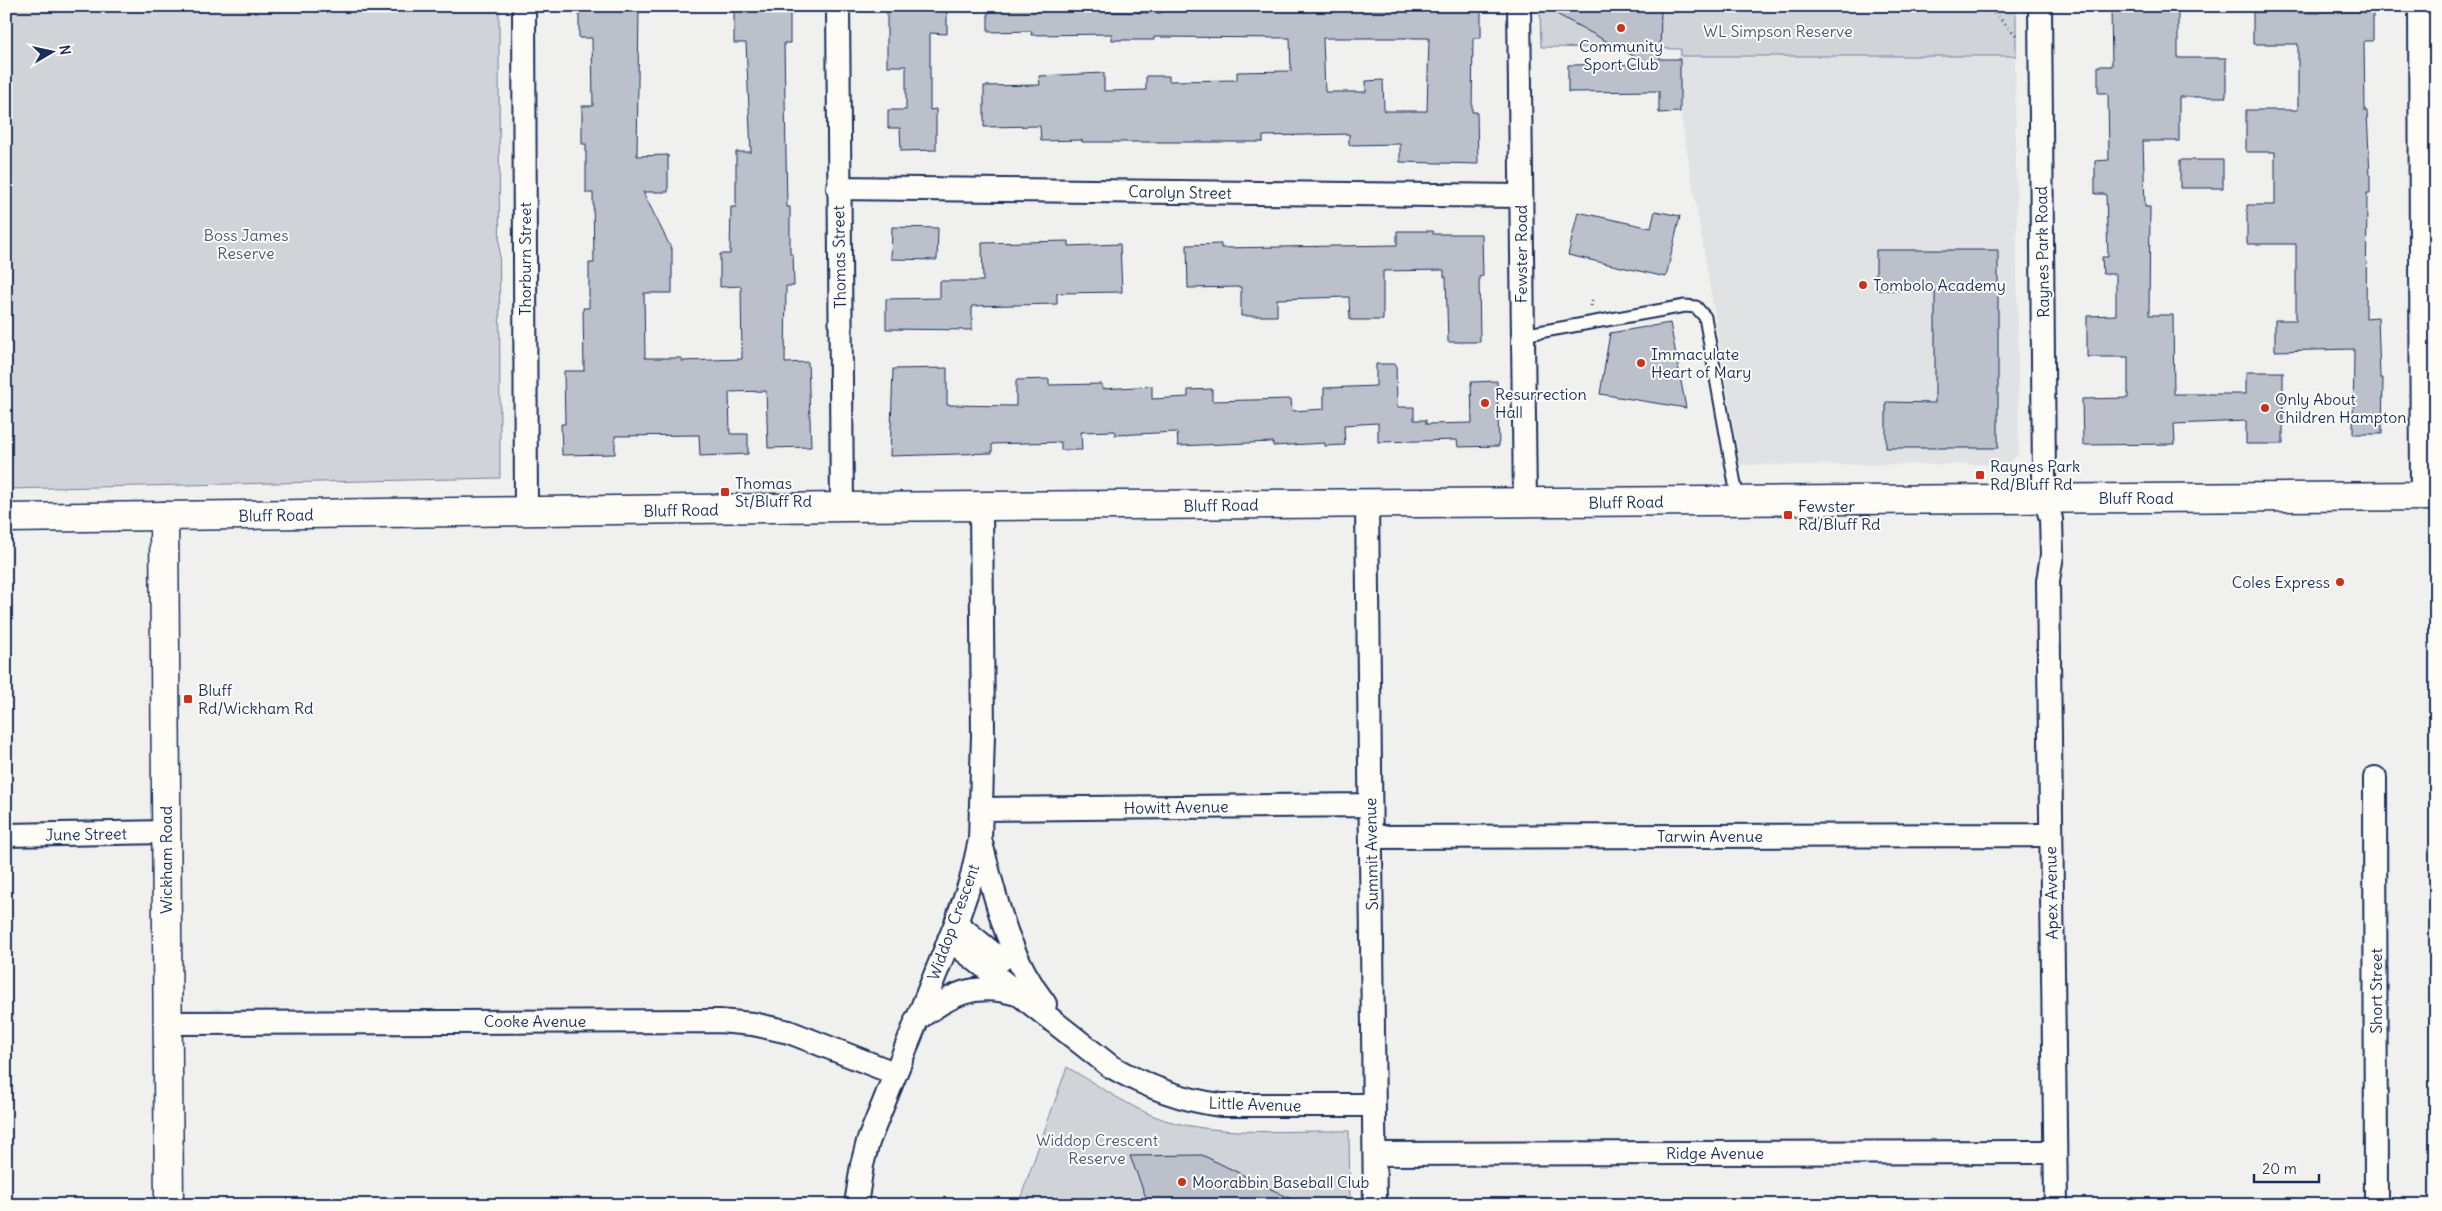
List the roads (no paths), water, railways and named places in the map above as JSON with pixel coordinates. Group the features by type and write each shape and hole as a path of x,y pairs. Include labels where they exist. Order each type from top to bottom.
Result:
{"main road":[{"name":"Bluff Road","path":"6,518 842,507 2429,496"},
{"name":"Wickham Road","path":"164,516 169,1205"}],"street":[{"name":"Thorburn Street","path":"524,6 526,512"},
{"name":"Thomas Street","path":"838,6 842,507"},
{"name":"Fewster Road","path":"1519,6 1525,502"},
{"name":"Raynes Park Road","path":"2040,6 2045,498"},
{"path":"2420,6 2429,496"},
{"name":"Carolyn Street","path":"838,188 1521,196"},
{"name":"Apex Avenue","path":"2045,498 2039,519 2040,547 2048,581 2056,1205"},
{"name":"Summit Avenue","path":"1367,504 1375,1205"},
{"name":"Widdop Crescent","path":"856,1205 862,1165 868,1142 894,1073 953,931 971,880 980,840 982,809 981,507"},
{"name":"Short Street","path":"2374,778 2376,1205"},
{"name":"Howitt Avenue","path":"982,809 1370,805"},
{"name":"June Street","path":"6,835 166,832"},
{"name":"Tarwin Avenue","path":"1371,838 2050,835"},
{"name":"Little Avenue","path":"980,840 999,913 1021,970 1025,990"},
{"name":"Little Avenue","path":"953,931 1025,990 1084,1048 1134,1080 1196,1102 1248,1106 1374,1104"},
{"name":"Little Avenue","path":"916,1021 949,997 961,992 991,988 1025,990"},
{"name":"Cooke Avenue","path":"167,1023 720,1021 753,1024 789,1032 894,1073"},
{"name":"Ridge Avenue","path":"1375,1154 2055,1152"}],"lane":[{"path":"1522,335 1685,306 1696,307 1705,318 1738,501"}],"place":[{"name":"Community Sport Club","path":"1621,28"},
{"name":"Tombolo Academy","path":"1863,285"},
{"name":"Immaculate Heart of Mary","path":"1641,363"},
{"name":"Resurrection Hall","path":"1485,403"},
{"name":"Only About Children Hampton","path":"2265,408"},
{"name":"Raynes Park Rd/Bluff Rd","path":"1980,475"},
{"name":"Thomas St/Bluff Rd","path":"725,492"},
{"name":"Fewster Rd/Bluff Rd","path":"1788,515"},
{"name":"Coles Express","path":"2340,582"},
{"name":"Bluff Rd/Wickham Rd","path":"188,699"},
{"name":"Moorabbin Baseball Club","path":"1182,1182"}],"park label":[{"name":"WL Simpson Reserve","path":"1778,31"},
{"name":"Boss James Reserve","path":"246,244"},
{"name":"Widdop Crescent Reserve","path":"1097,1149"}]}
